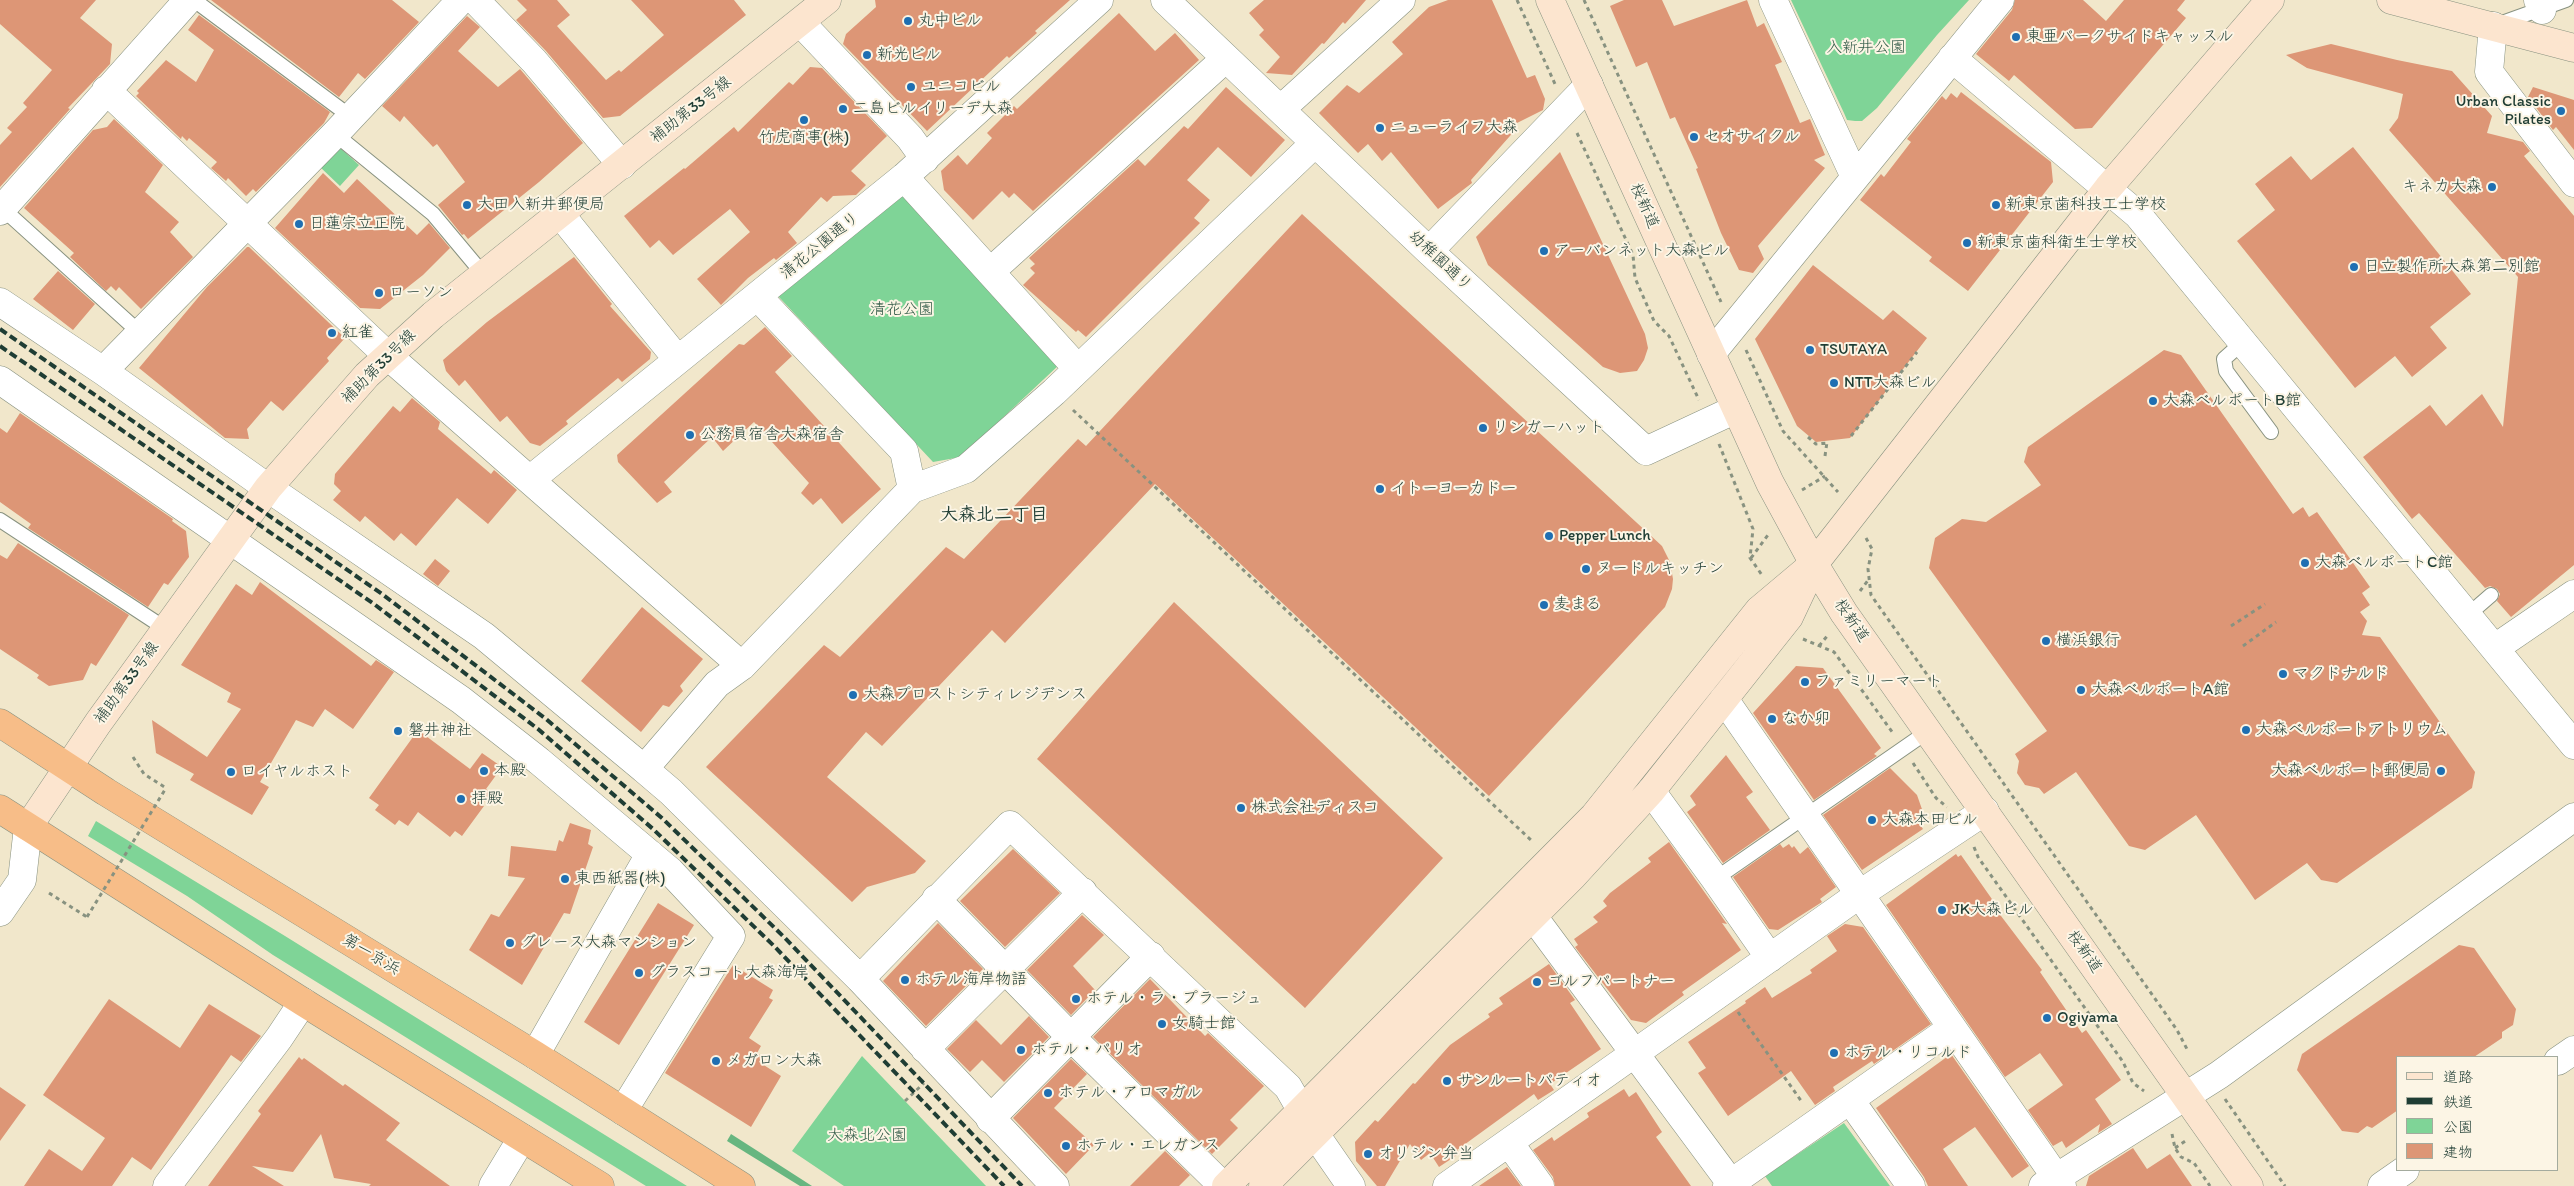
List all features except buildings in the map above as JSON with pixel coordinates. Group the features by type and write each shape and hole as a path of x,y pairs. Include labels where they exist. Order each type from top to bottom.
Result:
{"highway":[{"name":"第一京浜","path":"0,723 68,768 535,1055 741,1186"},
{"path":"0,809 303,1002 600,1186"}],"street":[{"path":"1,210 92,100 188,0"},
{"path":"103,371 139,332 343,126 461,0"},
{"path":"475,0 534,61 622,165"},
{"name":"補助第33号線","path":"28,827 166,629 268,488 387,355 560,214 801,23 826,0"},
{"name":"清花公園通り","path":"530,479 758,297 904,177 1098,0"},
{"name":"幼稚園通り","path":"1166,0 1429,251 1646,451 1736,409"},
{"path":"1281,109 1401,0"},
{"name":"桜新道","path":"1550,0 1784,513 1814,564 1844,613 1927,732 1985,811 2249,1186"},
{"path":"1773,0 1855,177"},
{"path":"1711,354 2000,0"},
{"path":"936,900 1071,1037 1224,1186 1302,1111 1594,816 1760,610 1814,564 2108,188 2270,0"},
{"path":"2391,0 2574,48"},
{"path":"801,23 910,138 925,158"},
{"path":"2493,26 2489,72 2574,183"},
{"path":"990,272 1226,58"},
{"path":"1952,58 2138,215 2574,745"},
{"path":"1429,251 1589,86"},
{"path":"92,100 246,223 387,355 742,666"},
{"path":"644,769 717,684 742,666 912,489 966,469 1054,392 1315,142"},
{"path":"904,177 1078,369"},
{"path":"560,214 678,360"},
{"path":"758,297 904,451 912,489"},
{"path":"0,302 103,371 268,488 484,636 644,769 671,792 860,979 1055,1186"},
{"path":"0,380 461,700 539,761 670,871 731,936 623,1112"},
{"path":"1263,1186 1573,876 1651,791 1789,617 1814,564"},
{"path":"2495,648 2574,594"},
{"path":"1724,699 1952,1028 2053,1183 2219,1075 2574,817"},
{"path":"1651,791 1770,958"},
{"path":"1447,1186 1510,1144 1860,894 1985,811"},
{"path":"860,979 1010,825 1288,1087 1315,1134 1351,1186"},
{"path":"0,912 22,880 28,827"},
{"path":"535,1055 650,854"},
{"path":"925,1049 1083,892"},
{"path":"1532,915 1636,1054 1730,1185 1952,1028"},
{"path":"990,1119 1151,956"},
{"path":"167,1186 279,1038 303,1002"},
{"path":"2559,1060 2574,1050"},
{"path":"1850,1100 1911,1186"},
{"path":"494,1186 522,1138"},
{"path":"1510,1144 1540,1186"},
{"path":"2382,1186 2404,1171"}],"lane":[{"path":"194,0 343,126 433,214 484,275"},
{"path":"2493,26 2549,3"},
{"path":"1,210 139,332"},
{"path":"2243,342 2224,359 2226,371 2271,432"},
{"path":"0,520 166,629"},
{"path":"2468,615 2491,595"},
{"path":"1715,879 1927,732"}],"path":[{"path":"1584,0 1724,308"},
{"path":"1632,255 1635,278 1654,321 1669,336 1699,402"},
{"path":"1740,344 1749,353 1783,431 1834,487"},
{"path":"1851,436 1917,352"},
{"path":"1054,392 1552,859"},
{"path":"1808,437 1816,444 1827,442 1825,456"},
{"path":"1721,449 1753,529 1750,558 1762,577"},
{"path":"1803,488 1825,476"},
{"path":"1750,558 1766,538"},
{"path":"1866,538 1872,549 1868,570 1871,595 2171,1022 2191,1055"},
{"path":"2231,626 2265,604"},
{"path":"2243,646 2276,622"},
{"path":"1804,639 1834,652 1888,728 1899,738"},
{"path":"49,893 87,916 166,788 144,774 133,757"},
{"path":"1913,761 1936,798 1952,812"},
{"path":"1970,838 1978,856 2123,1062 2137,1088"},
{"path":"1723,992 1817,1123"},
{"path":"2218,1094 2225,1098 2285,1186"},
{"path":"2175,1148 2181,1157 2194,1163 2210,1186"}],"green space":[{"name":"入新井公園","path":"1791,0 1969,0 1937,35 1877,108 1862,121 1855,121 1847,120"},
{"path":"338,146 359,165 340,186 319,166"},
{"name":"清花公園","path":"904,193 1060,364 961,457 933,462 778,296"},
{"path":"96,821 687,1186 646,1186 273,955 187,896 88,836"},
{"name":"大森北公園","path":"862,1056 986,1186 844,1186 792,1151"},
{"path":"1844,1123 1890,1186 1772,1186 1765,1176"},
{"path":"731,1134 812,1186 800,1186 727,1141"}],"railway":[{"path":"0,329 382,594 546,719 663,819 784,937 1022,1186"},
{"path":"0,346 374,604 538,729 653,829 774,946 1004,1186"}],"place":[{"name":"丸中ビル","path":"908,21"},
{"name":"東亜パークサイドキャッスル","path":"2016,37"},
{"name":"新光ビル","path":"867,55"},
{"name":"ユニコビル","path":"911,87"},
{"name":"二島ビルイリーデ大森","path":"843,109"},
{"name":"Urban Classic Pilates","path":"2561,111"},
{"name":"竹虎商事(株)","path":"804,120"},
{"name":"ニューライフ大森","path":"1380,128"},
{"name":"セオサイクル","path":"1694,137"},
{"name":"キネカ大森","path":"2492,187"},
{"name":"大田入新井郵便局","path":"467,205"},
{"name":"新東京歯科技工士学校","path":"1996,205"},
{"name":"日蓮宗立正院","path":"299,224"},
{"name":"新東京歯科衛生士学校","path":"1967,243"},
{"name":"アーバンネット大森ビル","path":"1544,251"},
{"name":"日立製作所大森第二別館","path":"2354,267"},
{"name":"ローソン","path":"379,293"},
{"name":"紅雀","path":"332,333"},
{"name":"TSUTAYA","path":"1810,350"},
{"name":"NTT大森ビル","path":"1834,383"},
{"name":"大森ベルポートB館","path":"2153,401"},
{"name":"リンガーハット","path":"1483,428"},
{"name":"公務員宿舎大森宿舎","path":"690,435"},
{"name":"イトーヨーカドー","path":"1380,489"},
{"name":"Pepper Lunch","path":"1549,536"},
{"name":"大森ベルポートC館","path":"2305,563"},
{"name":"ヌードルキッチン","path":"1586,569"},
{"name":"麦まる","path":"1544,605"},
{"name":"横浜銀行","path":"2046,641"},
{"name":"マクドナルド","path":"2283,674"},
{"name":"ファミリーマート","path":"1805,682"},
{"name":"大森ベルポートA館","path":"2081,690"},
{"name":"大森プロストシティレジデンス","path":"853,695"},
{"name":"なか卯","path":"1772,719"},
{"name":"大森ベルポートアトリウム","path":"2246,730"},
{"name":"磐井神社","path":"398,731"},
{"name":"本殿","path":"484,771"},
{"name":"大森ベルポート郵便局","path":"2441,771"},
{"name":"ロイヤルホスト","path":"231,772"},
{"name":"拝殿","path":"461,799"},
{"name":"株式会社ディスコ","path":"1241,808"},
{"name":"大森本田ビル","path":"1872,820"},
{"name":"東西紙器(株)","path":"565,879"},
{"name":"JK大森ビル","path":"1942,910"},
{"name":"グレース大森マンション","path":"510,943"},
{"name":"グラスコート大森海岸","path":"639,973"},
{"name":"ホテル海岸物語","path":"905,980"},
{"name":"ゴルフパートナー","path":"1537,982"},
{"name":"ホテル・ラ・プラージュ","path":"1076,999"},
{"name":"Ogiyama","path":"2047,1018"},
{"name":"女騎士館","path":"1162,1024"},
{"name":"ホテル・パリオ","path":"1021,1050"},
{"name":"ホテル・リコルド","path":"1834,1053"},
{"name":"メガロン大森","path":"716,1061"},
{"name":"サンルートパティオ","path":"1447,1081"},
{"name":"ホテル・アロマガル","path":"1048,1093"},
{"name":"ホテル・エレガンス","path":"1066,1146"},
{"name":"オリジン弁当","path":"1368,1154"}],"district":[{"name":"大森北二丁目","path":"994,515"}]}
